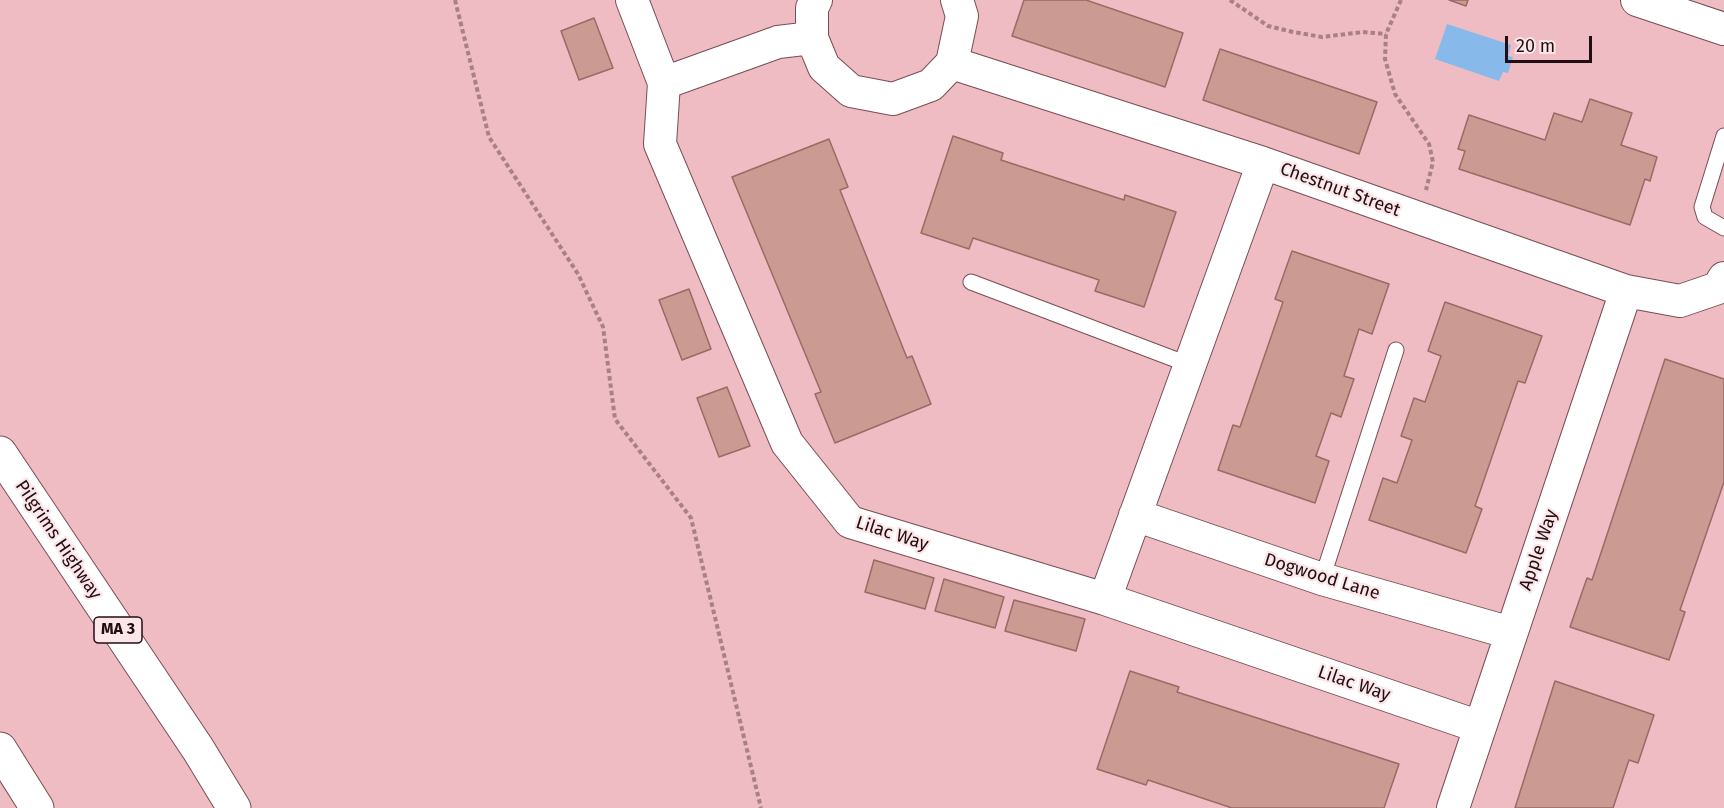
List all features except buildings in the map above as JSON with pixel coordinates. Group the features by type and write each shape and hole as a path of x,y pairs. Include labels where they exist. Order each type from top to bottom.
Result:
{"highway":[{"name":"Pilgrims Highway","path":"0,453 198,749 234,808"},
{"path":"0,749 37,808"}],"street":[{"name":"Lilac Way","path":"632,0 664,83 660,144 788,443 850,522 1104,599 1480,727"},
{"path":"816,0 812,8 812,38 824,67 851,91 893,99 931,85 952,63 962,16 957,0"},
{"path":"1637,0 1724,29"},
{"path":"664,83 778,42 812,38"},
{"name":"Chestnut Street","path":"952,63 1263,163 1626,291 1680,301 1718,288 1724,278"},
{"path":"1104,599 1263,163"},
{"name":"Apple Way","path":"1453,808 1626,291"},
{"name":"Dogwood Lane","path":"1135,515 1322,579 1511,633"}],"lane":[{"path":"1724,136 1702,207 1705,217 1724,228"},
{"path":"971,282 1190,365"},
{"path":"1322,579 1396,350"}],"path":[{"path":"455,0 489,137 579,274 603,327 615,419 691,518 761,808"},
{"path":"1230,0 1268,26 1293,32 1322,37 1363,32 1386,34"},
{"path":"1401,0 1386,34 1385,59 1395,94 1429,144 1433,162 1430,181 1415,217"}],"water":[{"path":"1447,24 1511,45 1508,56 1513,57 1508,73 1503,72 1499,81 1435,59"}]}
